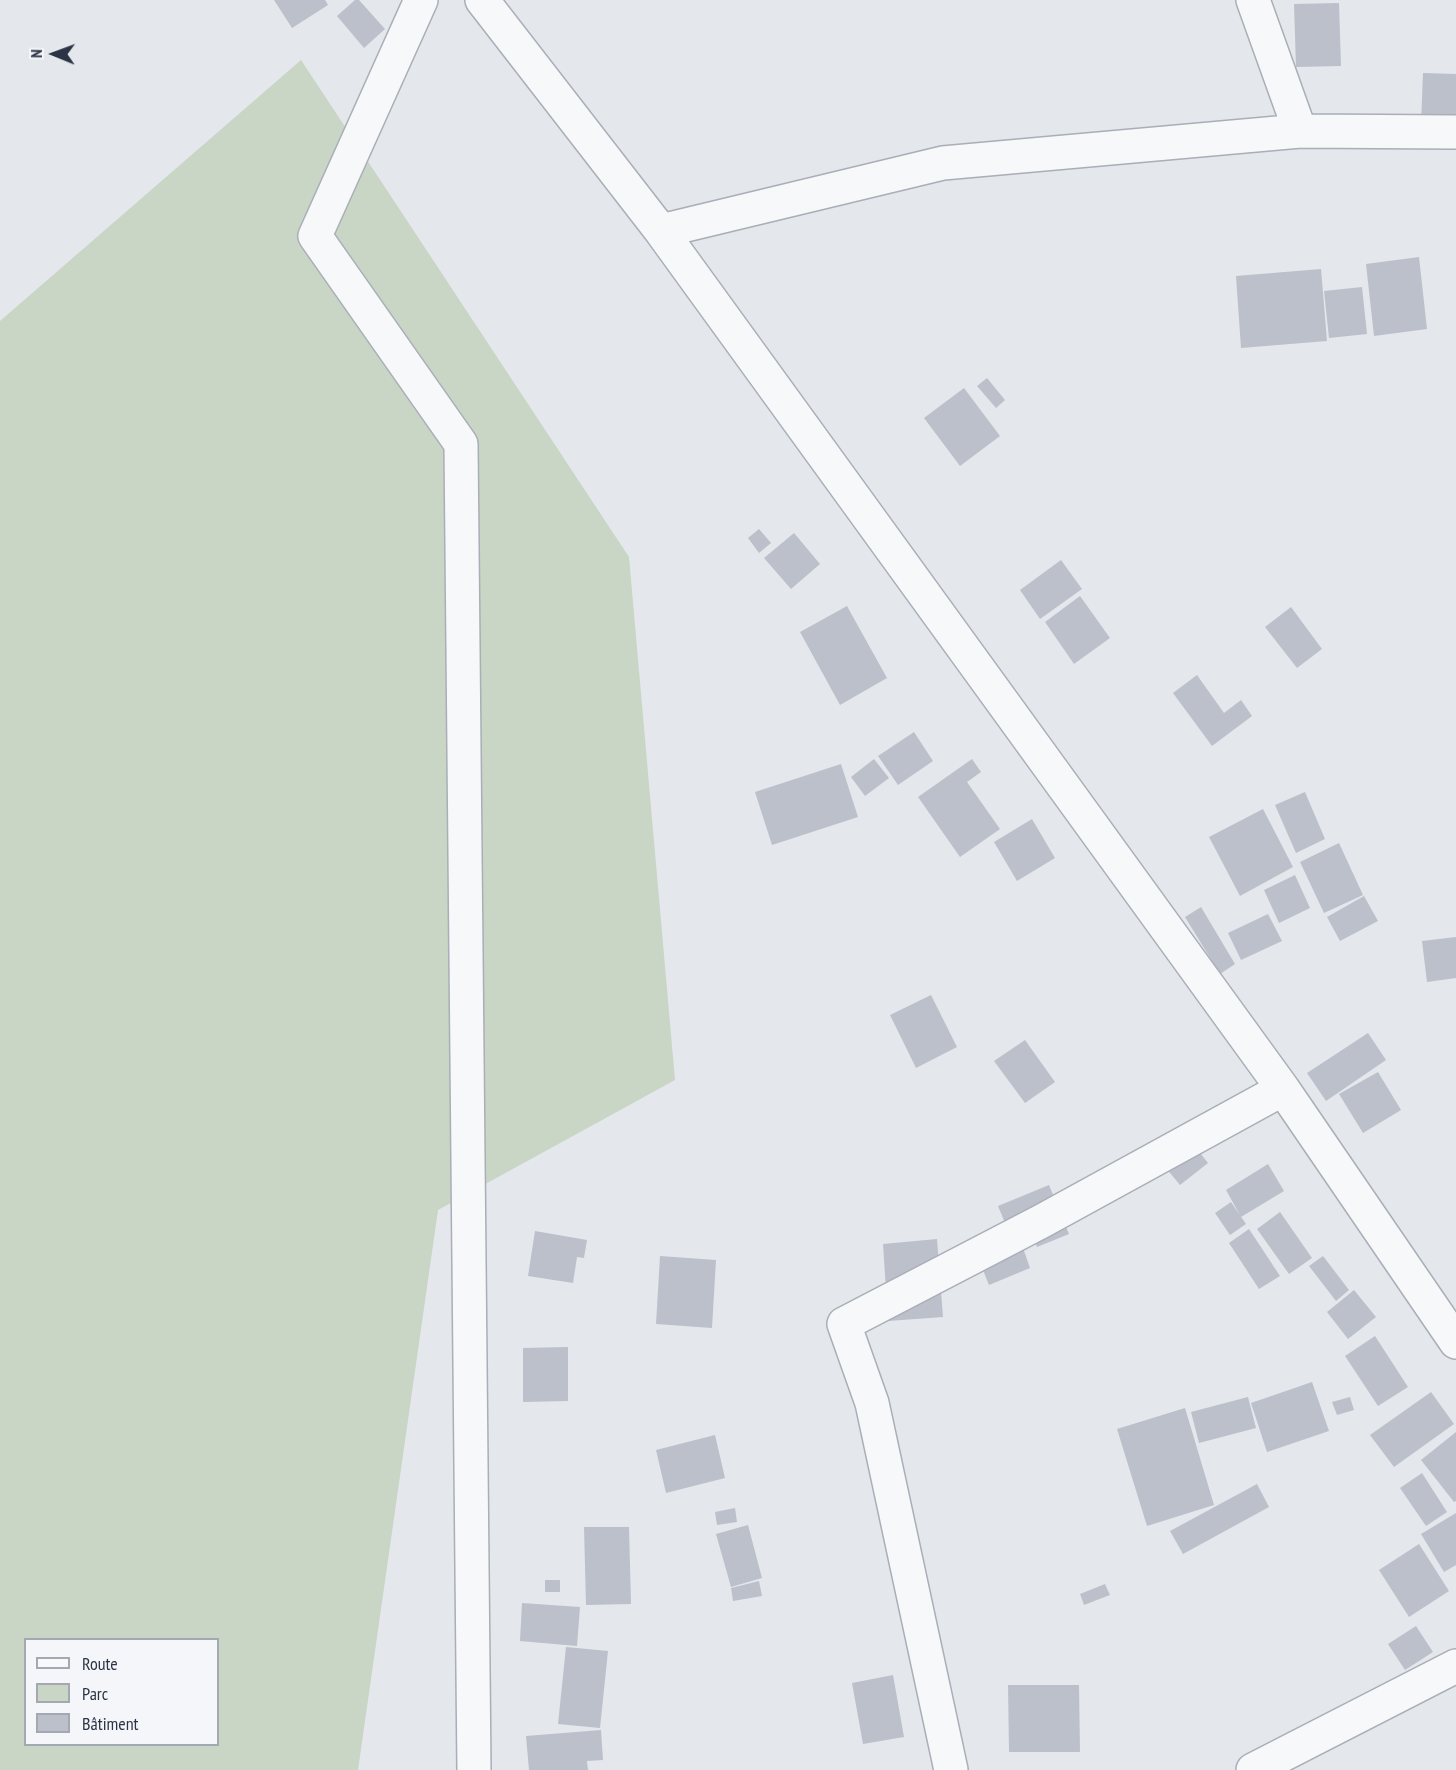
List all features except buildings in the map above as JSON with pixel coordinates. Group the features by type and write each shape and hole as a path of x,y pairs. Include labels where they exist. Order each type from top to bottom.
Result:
{"street":[{"path":"421,0 315,236 461,444 474,1770"},
{"path":"482,0 661,231 1283,1089 1456,1342"},
{"path":"1253,0 1299,130"},
{"path":"661,231 943,163 1299,130 1456,132"},
{"path":"951,1770 872,1403 844,1324 1042,1221 1283,1089"},
{"path":"1253,1770 1456,1666"}],"green space":[{"path":"301,60 629,557 675,1080 438,1210 358,1770 0,1770 0,321"}]}
